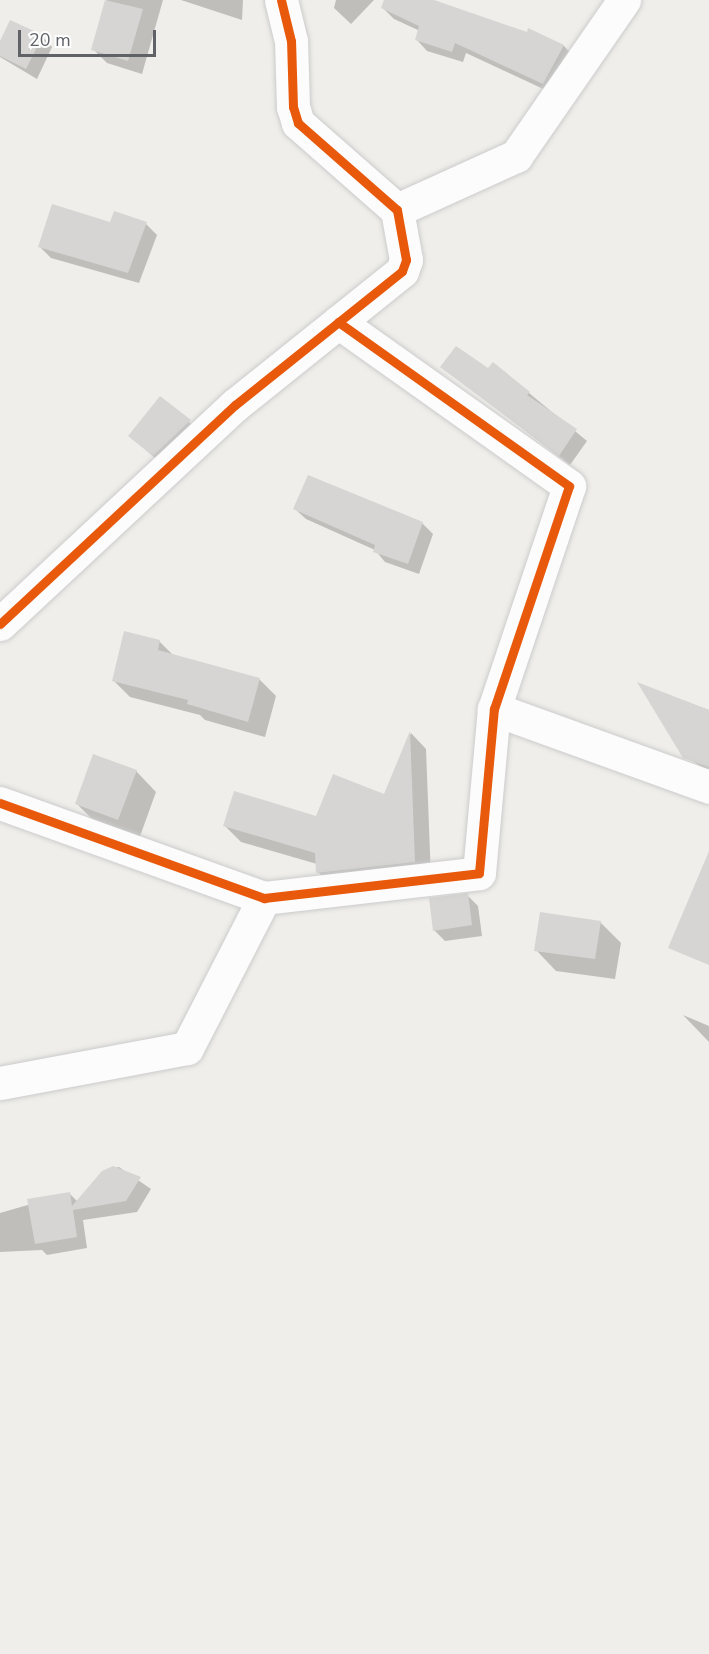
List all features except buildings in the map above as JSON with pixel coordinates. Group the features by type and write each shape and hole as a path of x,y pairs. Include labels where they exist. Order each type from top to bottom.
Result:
{"street":[{"path":"0,624 235,405 402,271 406,260 397,210 298,123 293,107 291,41 281,0"},
{"path":"397,210 516,156 624,0"},
{"path":"0,803 264,898 478,873 494,709 569,486 338,322"},
{"path":"494,709 709,787"},
{"path":"0,1083 186,1048 264,898"}],"cycle path":[{"path":"0,624 235,405 402,271 406,260 397,210 298,123 293,107 291,41 281,0"},
{"path":"0,803 264,898 479,873 494,709 569,486 338,322"}]}
